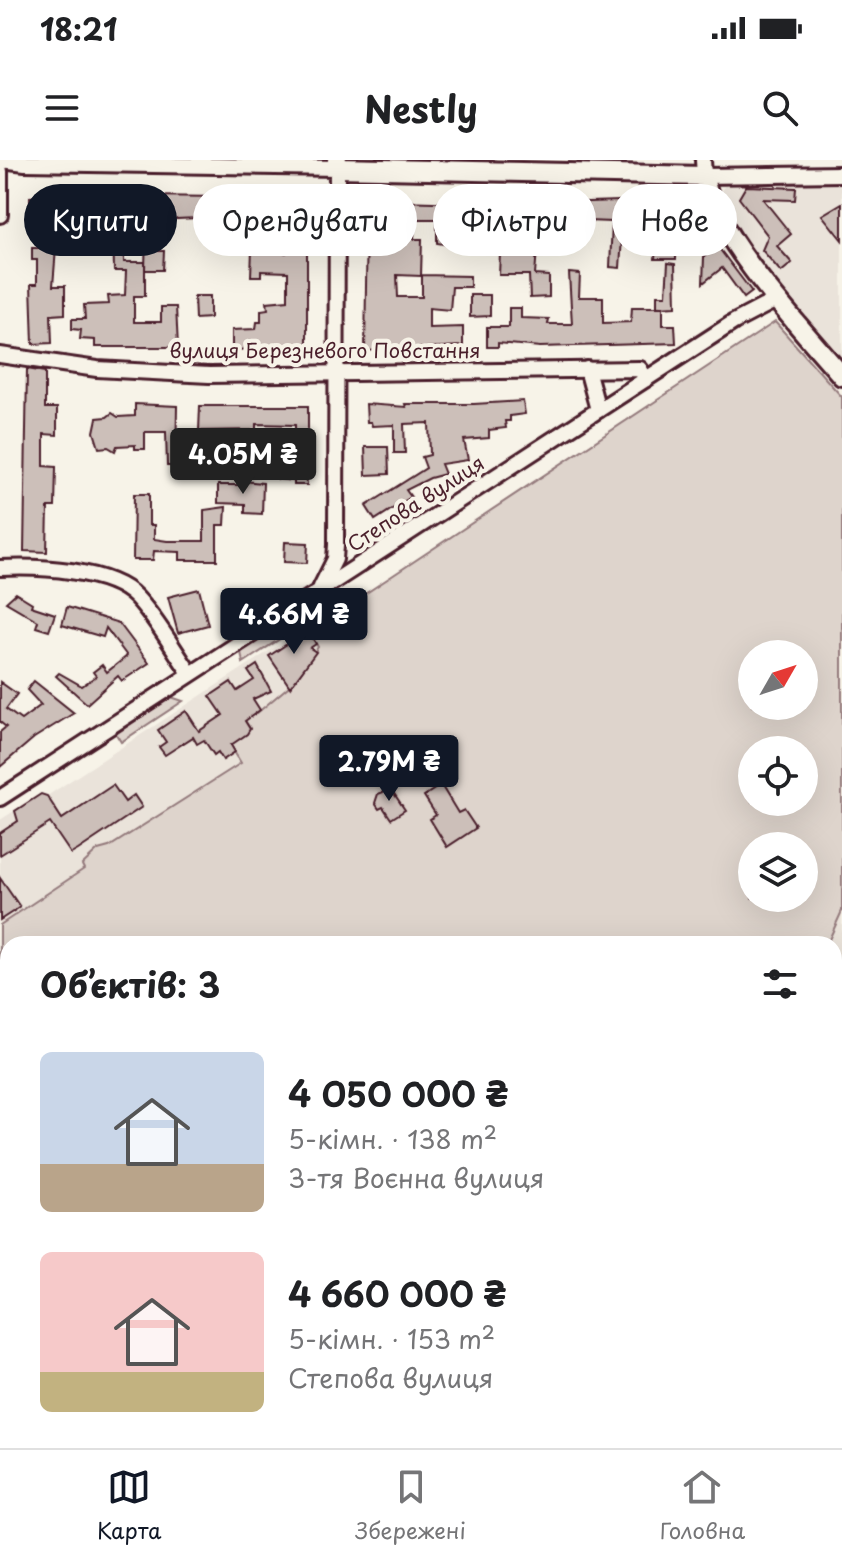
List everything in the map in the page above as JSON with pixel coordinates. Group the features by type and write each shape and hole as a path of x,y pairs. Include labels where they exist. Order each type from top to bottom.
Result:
{"main road":[{"path":"337,164 703,168 705,189 716,211 776,300 842,376"}],"street":[{"path":"2,160 25,163 337,164 335,559 316,594"},
{"path":"703,168 842,174"},
{"path":"0,171 0,215"},
{"name":"Степова вулиця","path":"0,798 734,322 776,300"},
{"name":"вулиця Березневого Повстання","path":"0,355 111,370 209,375 241,372 640,369 646,379"},
{"path":"587,369 598,410"},
{"path":"0,568 49,570 105,578 121,585 136,597 190,673"}],"shaded area":[{"path":"728,180 842,180 842,362 773,285 737,231 737,184 726,184"},
{"path":"775,322 842,397 842,911 831,936 0,936 0,925 84,869 82,865 98,850 109,847 241,763 230,745 250,728 238,710 256,714 295,681 318,647 309,631"},
{"path":"304,610 315,616 243,663 241,652"},
{"path":"306,627 318,647 296,681 255,714 250,729 234,754 242,763 109,848 104,847 82,865 85,868 0,925 0,820 41,794 47,796"},
{"path":"171,697 183,701 121,742 116,734"},
{"path":"842,911 842,936 831,936"}],"building":[{"path":"746,186 796,188 795,200 763,199 791,234 777,246 792,263 781,272 762,250 768,236 739,198"},
{"path":"177,196 193,197 193,218 177,219"},
{"path":"612,201 612,222 596,221 596,202"},
{"path":"417,202 433,202 433,219 417,219"},
{"path":"842,203 842,240 822,215"},
{"path":"612,222 612,256 621,256 620,268 610,267"},
{"path":"417,239 422,239 421,276 397,275 398,297 422,297 422,275 470,276 470,287 452,287 450,310 429,308 429,328 463,327 463,346 365,351 366,256 417,256"},
{"path":"32,256 55,256 53,286 65,286 65,314 51,315 52,343 33,344 31,284 37,284 37,260 32,260"},
{"path":"114,256 124,256 124,262 145,262 145,296 134,296 134,322 161,322 161,307 176,307 178,347 95,347 95,340 80,339 81,330 72,329 72,319 85,319 84,305 109,304 108,296 125,295 126,271 114,271"},
{"path":"145,256 164,256 163,270 145,270"},
{"path":"252,256 307,256 307,347 232,350 232,330 256,329 257,322 261,322 261,310 268,309 267,302 288,300 288,272 261,271 261,276 251,276"},
{"path":"500,256 536,256 535,275 549,276 549,297 530,298 529,275 499,275"},
{"path":"655,256 676,256 676,259 655,259"},
{"path":"725,256 752,292 744,298 722,268 703,283 704,257"},
{"path":"668,263 675,264 676,306 657,307 657,295 666,295"},
{"path":"569,273 580,274 579,297 603,297 603,323 631,322 632,307 663,307 663,325 675,325 676,343 540,347 498,343 498,347 487,347 487,327 509,327 509,308 521,308 521,318 549,319 548,324 572,324"},
{"path":"470,295 490,295 490,316 470,317"},
{"path":"194,296 210,296 210,318 195,319"},
{"path":"27,369 45,372 45,408 57,408 57,435 44,434 44,466 56,467 55,507 48,507 47,552 24,551"},
{"path":"523,401 525,414 510,416 510,421 505,421 506,428 489,430 489,438 464,440 468,460 441,464 445,474 406,490 411,497 375,520 366,506 426,468 422,457 430,455 429,423 404,424 405,453 394,453 394,425 372,426 371,422 367,422 366,404 406,407 405,404"},
{"path":"135,404 177,406 176,466 167,466 166,432 145,432 145,449 135,449 135,445 117,446 115,451 108,447 99,448 94,432 97,418 112,413 118,417 135,416"},
{"path":"200,406 308,406 308,435 304,435 307,485 294,485 294,481 278,479 278,459 263,459 264,444 295,445 295,425 256,424 256,430 199,431"},
{"path":"365,447 388,447 389,474 366,475"},
{"path":"243,481 263,483 262,514 245,513 245,504 218,503 218,485 243,485"},
{"path":"134,494 149,494 149,525 154,525 154,539 167,541 204,541 204,510 226,507 225,525 217,525 217,560 180,560 180,552 154,551 153,560 133,560"},
{"path":"285,542 308,543 307,563 284,562"},
{"path":"199,589 208,625 178,633 168,597"},
{"path":"16,593 32,603 31,606 55,614 49,631 36,627 38,621 6,602"},
{"path":"67,607 119,623 149,663 122,681 118,676 87,704 56,676 59,673 82,686 96,676 93,672 102,665 107,672 127,656 106,628 103,637 62,625"},
{"path":"306,627 316,644 310,648 316,652 290,687 269,656 299,636 297,633"},
{"path":"257,665 271,691 253,699 260,710 245,721 250,729 231,745 235,752 223,760 218,752 214,755 204,740 197,744 193,737 165,755 159,747 166,742 158,730 186,711 199,731 223,715 210,696 231,682 237,691 254,680 248,671"},
{"path":"34,681 74,713 34,738 0,767 0,732 6,727 0,722 0,682 17,694 6,709 21,720 41,705 27,690"},
{"path":"113,785 125,802 134,795 142,807 78,850 71,854 50,823 0,855 0,833 18,821 15,811 41,794 47,796 62,819"},
{"path":"441,785 458,813 464,810 476,828 447,847 430,819 436,815 424,796"},
{"path":"391,789 405,810 391,819 383,807 379,809 375,803 378,794"},
{"path":"0,878 20,907 0,920"}]}
